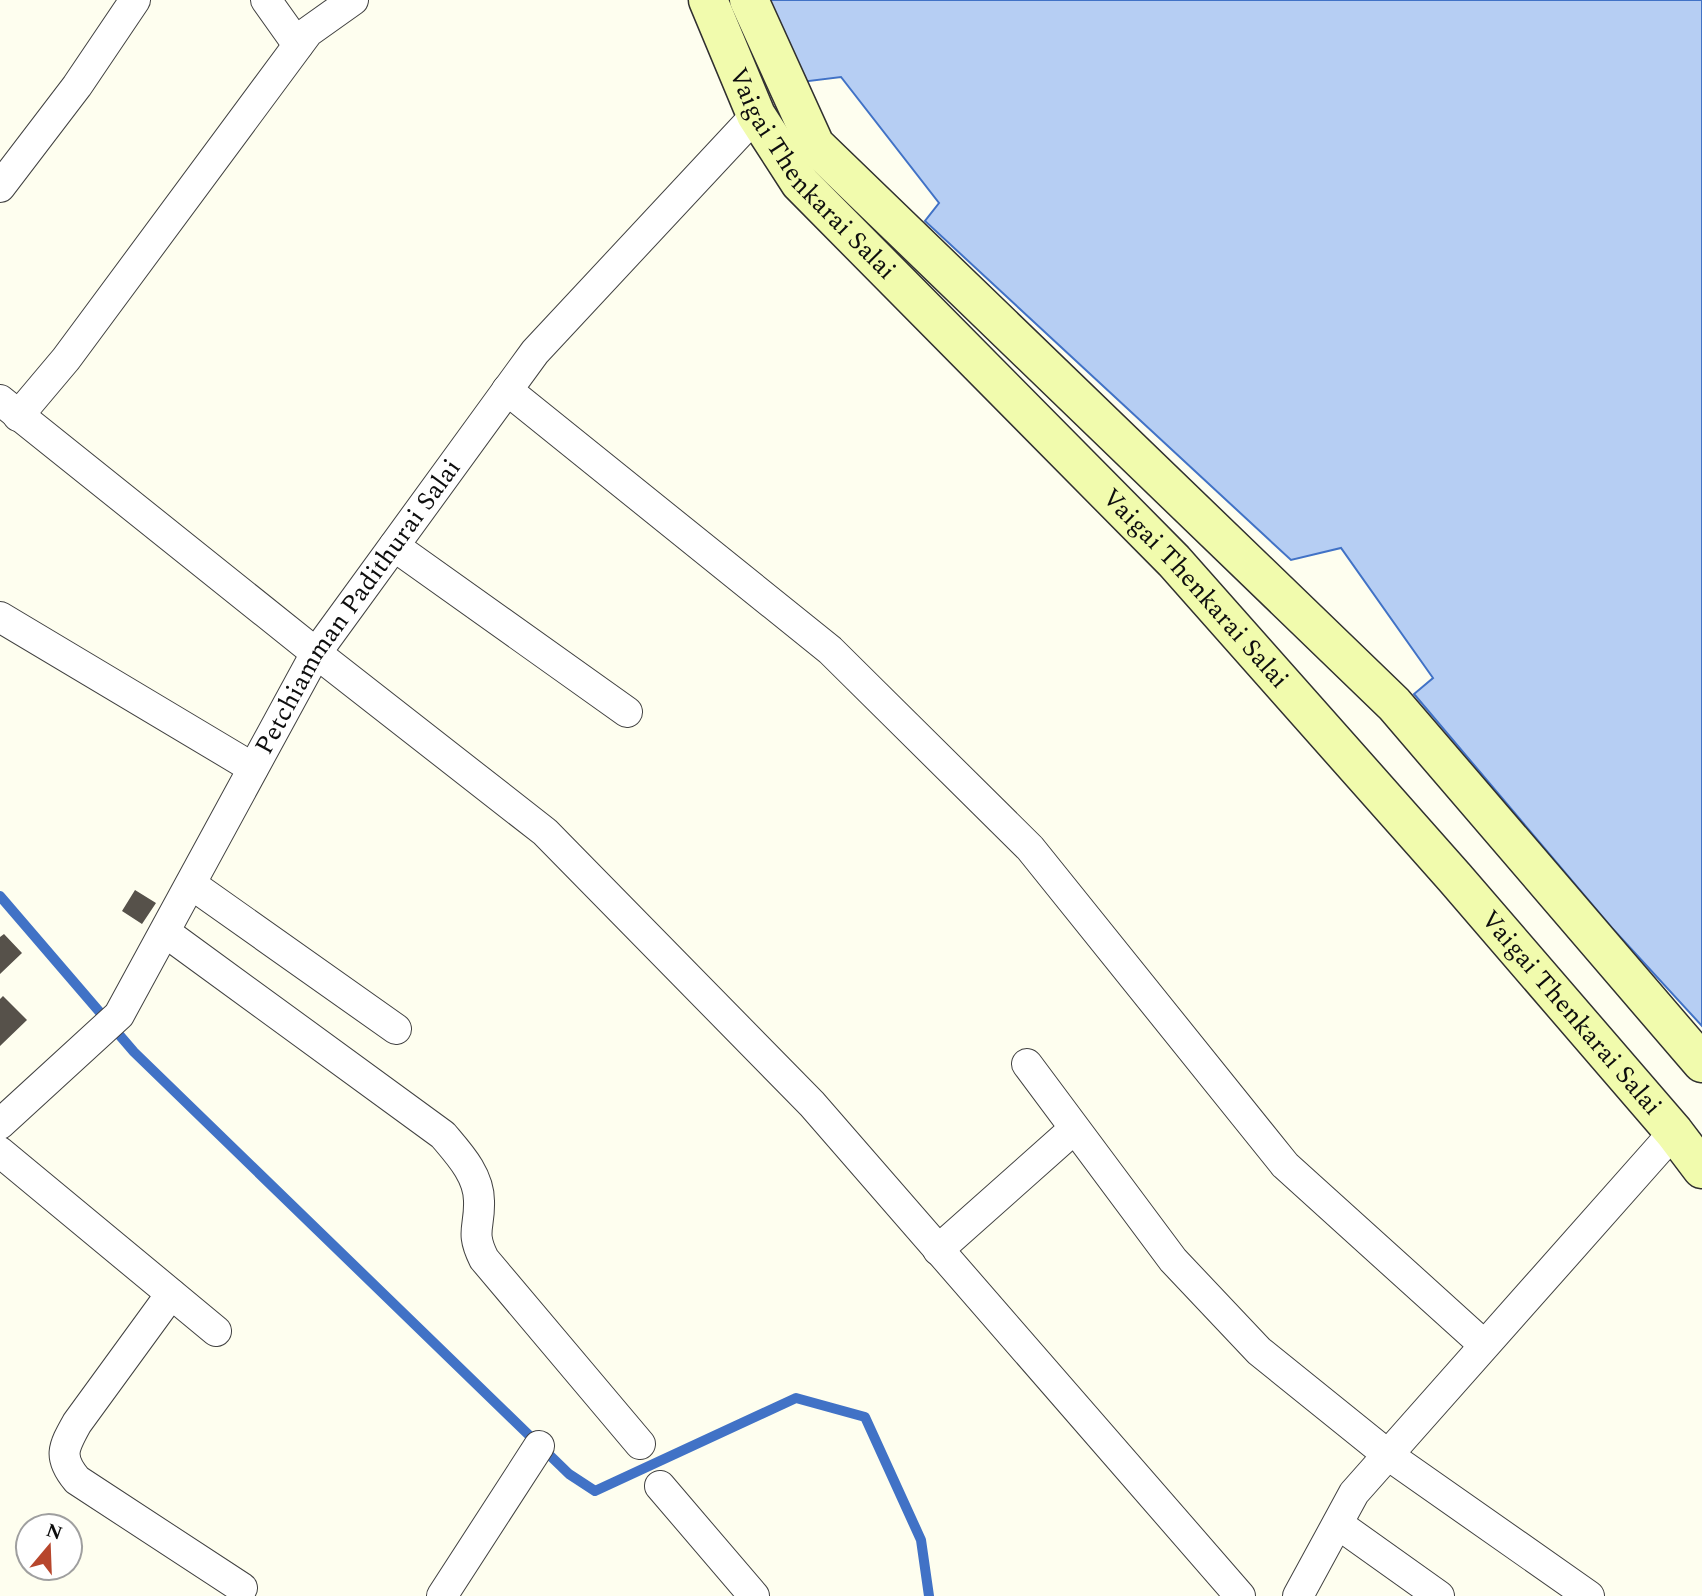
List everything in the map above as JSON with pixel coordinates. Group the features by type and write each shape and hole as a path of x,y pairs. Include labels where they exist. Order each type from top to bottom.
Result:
{"street":[{"path":"0,187 77,86 135,0"},
{"path":"266,0 298,45"},
{"path":"353,0 308,32 66,359 9,408 545,832 811,1104 1240,1596"},
{"name":"Vaigai Thenkarai Salai","path":"708,0 756,115 800,183 1174,561 1455,878 1674,1132 1702,1169"},
{"name":"Vaigai Thenkarai Salai","path":"749,0 815,145 1394,704 1702,1063"},
{"name":"Petchiamman Padithurai Salai","path":"1,1122 120,1015 316,653 507,390 536,352 756,115"},
{"path":"507,390 849,669 1030,848 1286,1165 1483,1345"},
{"path":"394,546 627,712"},
{"path":"0,617 253,768"},
{"path":"191,884 396,1029"},
{"path":"165,932 443,1135 467,1164 477,1186 480,1202 475,1227 476,1243 484,1259 640,1444"},
{"path":"1027,1064 1172,1260 1259,1351 1388,1455 1589,1596"},
{"path":"938,1250 1074,1129"},
{"path":"1298,1596 1354,1493 1674,1132"},
{"path":"0,1152 216,1331"},
{"path":"171,1294 76,1423 66,1443 64,1458 68,1469 78,1480 242,1588"},
{"path":"442,1596 539,1446"},
{"path":"660,1486 754,1596"},
{"path":"1338,1524 1439,1596"}],"water":[{"path":"769,0 1702,0 1702,1026 1612,928 1414,694 1433,678 1341,548 1291,560 925,221 939,203 841,77 801,82"}],"building":[{"path":"135,890 156,903 142,924 122,911"},
{"path":"4,934 22,953 0,974 0,937"},
{"path":"3,996 27,1020 0,1046 0,999"}],"waterway":[{"path":"0,896 134,1052 569,1474 595,1491 796,1398 865,1417 921,1540 929,1596"}]}
